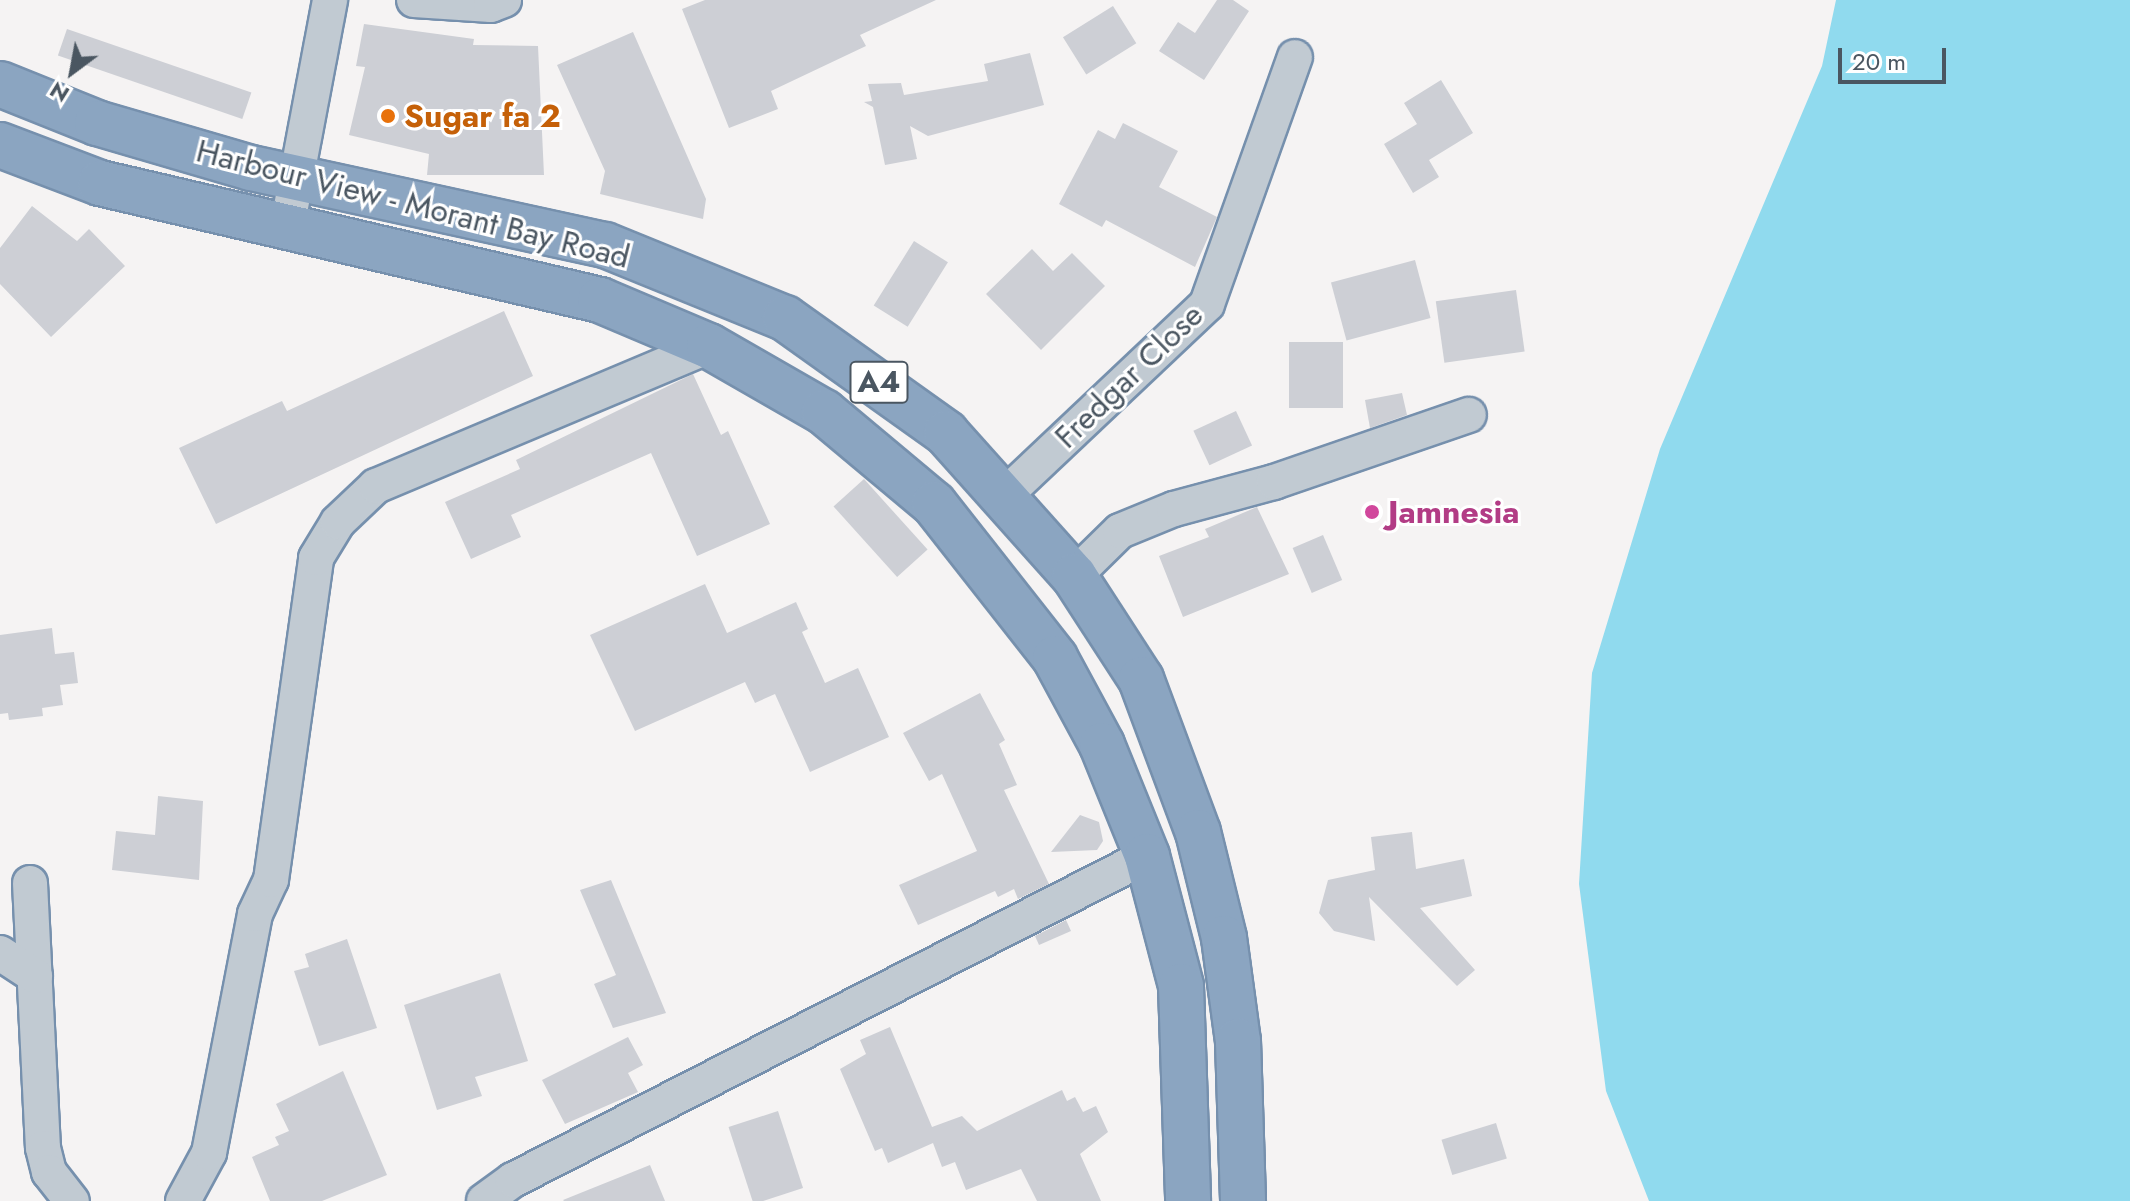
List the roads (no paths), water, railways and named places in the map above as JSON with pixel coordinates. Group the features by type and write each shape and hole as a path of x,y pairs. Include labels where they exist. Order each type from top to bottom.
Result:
{"highway":[{"name":"Harbour View - Morant Bay Road","path":"0,84 97,123 299,176 605,245 785,318 946,433 1074,576 1141,679 1198,832 1224,938 1238,1041 1243,1201"},
{"name":"Harbour View - Morant Bay Road","path":"0,145 100,183 600,300 709,346 824,412 934,504 984,562 1055,658 1102,745 1147,856 1181,986 1188,1201"}],"street":[{"path":"287,228 330,0"},
{"path":"414,0 491,5 504,0"},
{"name":"Fredgar Close","path":"1002,498 1207,304 1295,57"},
{"path":"183,1201 209,1153 255,914 271,880 316,558 338,522 376,486 709,346"},
{"path":"1074,576 1120,531 1469,415"},
{"path":"484,1201 513,1180 1147,856"},
{"path":"30,883 43,1148 49,1172 72,1201"},
{"path":"0,953 35,976"}],"water":[{"path":"1836,0 2130,0 2130,1201 1649,1201 1606,1091 1579,884 1592,673 1660,449 1822,66"}],"place":[{"name":"Sugar fa 2","path":"388,116"},
{"name":"Jamnesia","path":"1372,512"}]}
